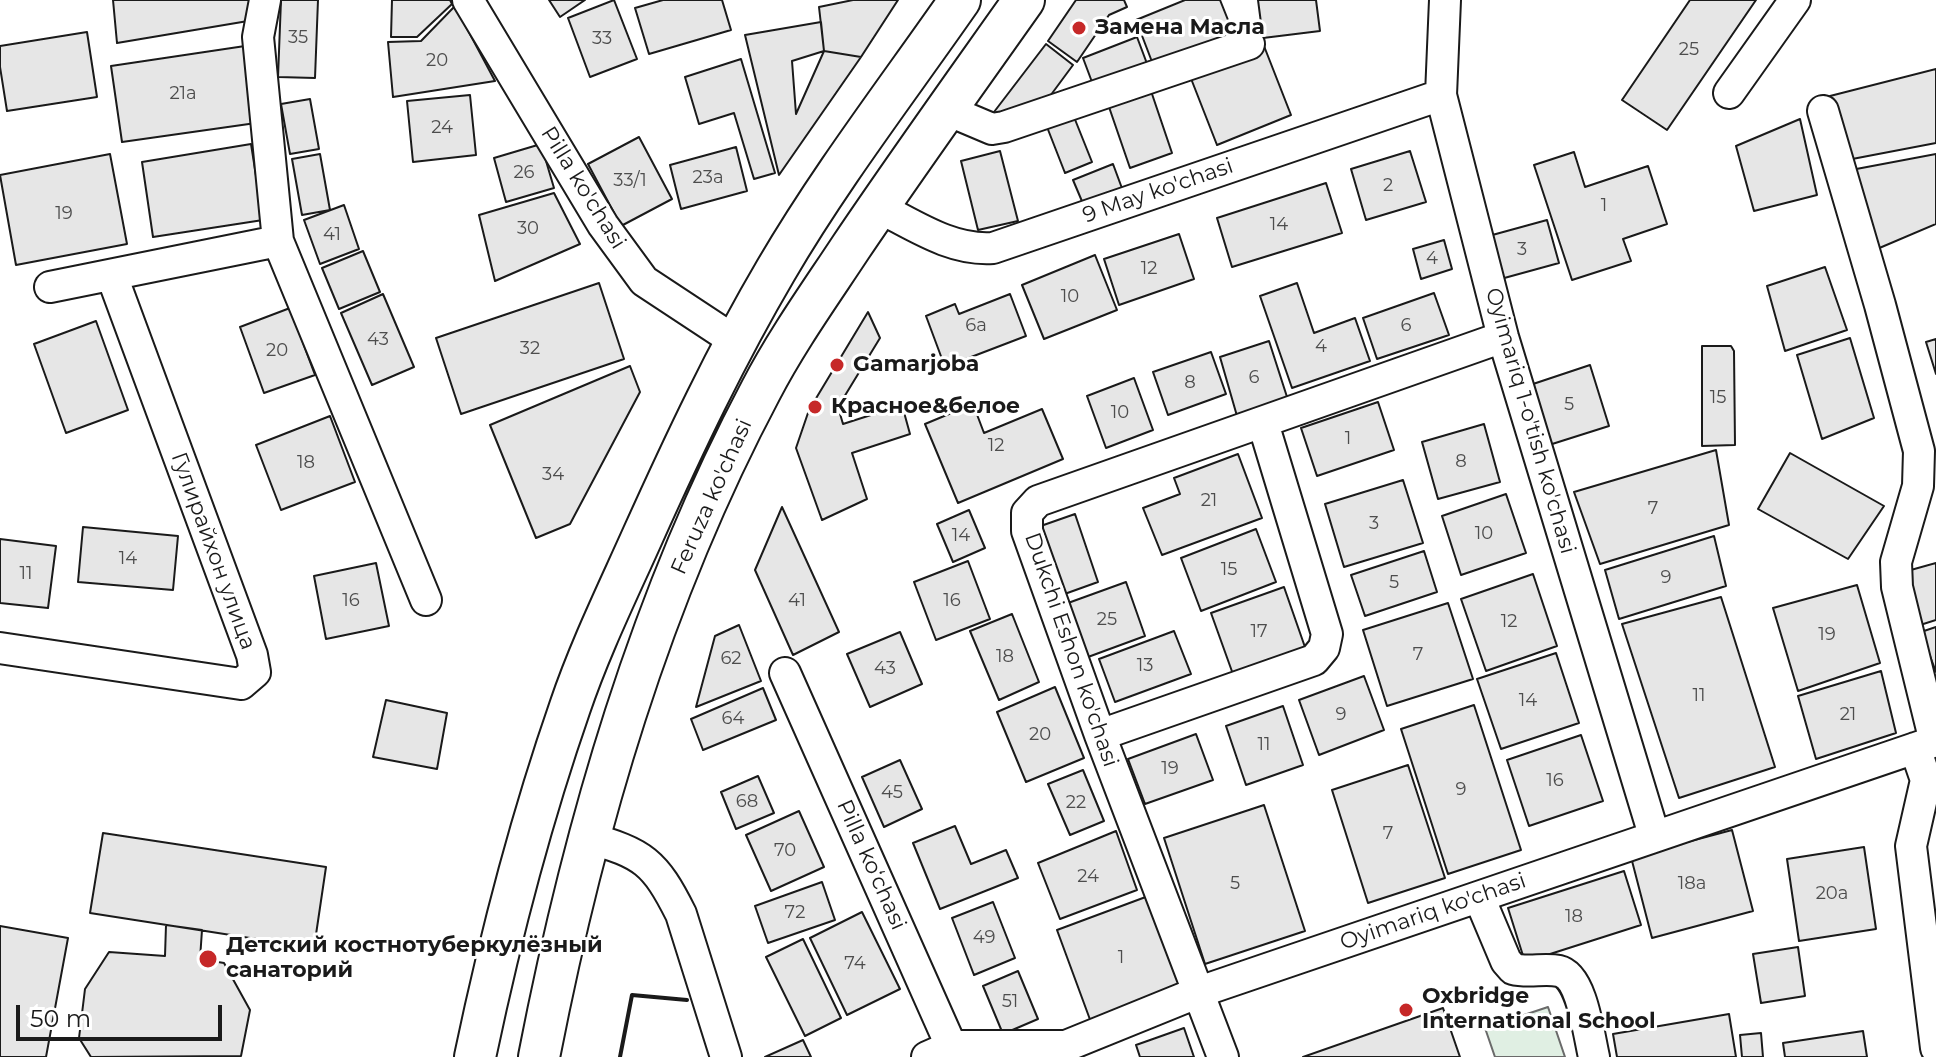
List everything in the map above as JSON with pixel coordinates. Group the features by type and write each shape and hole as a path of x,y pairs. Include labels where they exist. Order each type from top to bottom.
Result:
{"main road":[{"name":"Feruza ko'chasi","path":"475,1057 501,934 542,788 571,703 631,563 735,341 777,266 960,0"},
{"name":"Feruza ko'chasi","path":"539,1057 560,947 614,742 649,641 722,470 761,389 804,317 1024,0"}],"street":[{"path":"265,0 258,37 278,241 426,600"},
{"name":"Pilla ko'chasi","path":"468,0 603,225 644,281 735,341"},
{"name":"Oyimariq 1-o'tish ko'chasi","path":"1445,0 1441,95 1503,337 1654,835"},
{"path":"1729,93 1795,0"},
{"path":"947,110 992,129 1004,127 1249,44"},
{"name":"9 May ko'chasi","path":"878,207 953,244 973,249 993,248 1441,95"},
{"path":"1823,111 1919,451 1918,486 1896,562 1897,587 1929,744 1926,780 1911,846 1936,1048"},
{"path":"50,287 278,241"},
{"name":"Гулирайхон улица","path":"0,648 241,684 255,672 252,655 112,276"},
{"name":"Dukchi Eshon ko'chasi","path":"1223,1057 1100,735 1027,531 1027,513 1038,501 1503,337"},
{"path":"1100,735 1314,660 1324,648 1327,634 1263,423"},
{"name":"Pilla ko‘chasi","path":"785,673 945,1053"},
{"name":"Oyimariq ko'chasi","path":"945,1053 1066,1046 1199,992 1929,744"},
{"path":"588,838 627,849 644,860 671,893 686,928 726,1057"},
{"path":"1479,897 1506,961 1513,969 1559,971 1570,976 1577,986 1594,1057"}],"green space":[{"path":"1548,1007 1565,1057 1495,1057 1485,1028"}],"building":[{"path":"113,0 256,0 254,20 117,43"},
{"path":"281,0 318,0 315,78 278,77"},
{"path":"392,0 450,0 452,4 417,37 391,37"},
{"path":"549,0 585,0 560,17"},
{"path":"614,0 637,59 590,77 568,18"},
{"path":"663,0 722,0 731,30 649,54 635,8"},
{"path":"853,0 898,0 861,57 824,51 819,7"},
{"name":"Замена Масла","path":"1076,0 1124,0 1127,7 1109,15 1077,62 1048,41"},
{"path":"1185,0 1220,0 1234,35 1154,67 1136,20"},
{"path":"1258,0 1316,0 1320,31 1263,38"},
{"path":"1690,0 1756,0 1667,130 1622,100"},
{"path":"455,6 495,81 393,97 388,42 421,41"},
{"path":"821,22 824,51 861,57 779,175 745,35","holes":["824,51 796,114 792,61"]},
{"path":"87,32 97,97 7,111 0,46"},
{"path":"1137,37 1149,69 1095,90 1083,58"},
{"path":"1046,44 1073,65 1039,111 1005,120 994,112"},
{"path":"245,46 256,123 122,142 111,66"},
{"path":"1264,46 1291,115 1217,145 1190,76"},
{"path":"741,59 775,173 754,179 734,113 699,124 685,77"},
{"path":"1936,69 1936,143 1847,160 1830,96"},
{"path":"1151,91 1172,153 1130,168 1109,107"},
{"path":"470,95 476,155 413,162 407,101"},
{"path":"310,99 319,149 290,154 281,104"},
{"path":"1074,117 1092,162 1065,173 1047,127"},
{"path":"1800,119 1817,195 1754,211 1736,146"},
{"path":"639,137 672,199 621,226 588,164"},
{"path":"251,144 263,220 153,237 142,162"},
{"path":"541,144 554,188 506,202 494,158"},
{"path":"736,147 747,191 681,209 670,165"},
{"path":"1000,151 1018,221 978,230 961,161"},
{"path":"1410,151 1426,202 1366,220 1351,169"},
{"path":"1574,152 1585,187 1648,166 1667,224 1623,239 1631,261 1572,280 1534,165"},
{"path":"110,154 127,244 16,265 0,175"},
{"path":"320,154 330,210 302,215 292,159"},
{"path":"1936,154 1936,224 1870,252 1851,170"},
{"path":"1113,164 1123,191 1084,206 1073,180"},
{"path":"1326,183 1342,233 1232,267 1217,218"},
{"path":"554,193 580,244 495,281 479,215"},
{"path":"344,205 359,249 320,264 304,220"},
{"path":"1547,220 1559,263 1497,280 1485,237"},
{"path":"1179,234 1194,279 1119,305 1104,259"},
{"path":"1444,240 1452,269 1421,279 1413,249"},
{"path":"363,251 380,292 339,309 322,268"},
{"path":"1095,255 1117,310 1044,339 1022,285"},
{"path":"1825,267 1847,330 1785,351 1767,286"},
{"path":"599,283 624,359 461,414 436,338"},
{"path":"1297,283 1314,333 1355,318 1370,361 1292,388 1260,296"},
{"path":"1434,293 1449,335 1377,359 1363,318"},
{"path":"383,294 414,367 372,385 341,313"},
{"path":"1010,294 1026,336 945,367 926,316 955,304 959,314"},
{"path":"290,308 315,375 264,393 240,327"},
{"path":"868,312 880,338 838,407 843,424 902,405 910,434 852,453 867,499 822,520 796,448 809,410"},
{"path":"96,321 128,410 66,433 34,344"},
{"path":"1850,338 1874,418 1822,439 1797,355"},
{"path":"1936,339 1936,374 1926,342"},
{"path":"1269,341 1288,400 1237,416 1220,357"},
{"path":"1702,346 1731,346 1734,351 1735,445 1702,446"},
{"path":"1211,352 1226,394 1168,415 1153,372"},
{"path":"1590,365 1609,426 1549,445 1530,385"},
{"path":"630,366 640,392 570,524 536,538 490,425"},
{"path":"1134,378 1153,430 1106,448 1087,396"},
{"path":"1378,402 1394,450 1317,476 1301,428"},
{"path":"973,404 984,433 1042,409 1063,459 958,503 925,424"},
{"path":"330,416 355,482 281,510 256,445"},
{"path":"1484,424 1500,482 1438,499 1422,442"},
{"path":"1716,450 1729,525 1600,564 1574,492"},
{"path":"1790,453 1884,506 1848,559 1758,509"},
{"path":"1238,454 1262,518 1162,555 1143,508 1180,494 1174,478"},
{"path":"1403,480 1423,543 1344,567 1325,504"},
{"path":"1506,494 1526,553 1461,575 1442,516"},
{"path":"782,507 839,632 793,655 755,570"},
{"path":"969,510 985,548 953,562 937,524"},
{"path":"1075,514 1098,582 1059,596 1035,528"},
{"path":"83,527 178,536 173,590 78,582"},
{"path":"1256,529 1276,582 1201,611 1181,558"},
{"path":"1714,536 1726,586 1619,619 1605,570"},
{"path":"0,539 56,546 48,608 0,603"},
{"path":"1424,551 1437,592 1365,616 1351,575"},
{"path":"968,561 990,619 936,640 914,582"},
{"path":"376,563 389,626 326,639 314,576"},
{"path":"1936,563 1936,620 1917,626 1900,573"},
{"path":"1533,574 1557,646 1486,671 1461,599"},
{"path":"1126,582 1145,636 1088,657 1068,603"},
{"path":"1857,585 1880,663 1798,691 1773,608"},
{"path":"1284,587 1306,650 1234,677 1211,613"},
{"path":"1721,597 1775,767 1679,798 1622,624"},
{"path":"1448,603 1473,679 1387,706 1363,630"},
{"path":"1012,614 1039,682 999,700 970,631"},
{"path":"739,625 761,681 696,707 715,636"},
{"path":"1936,627 1936,672 1921,632"},
{"path":"1174,631 1191,674 1115,702 1099,659"},
{"path":"900,632 922,684 870,707 847,654"},
{"path":"1556,653 1579,723 1501,749 1477,679"},
{"path":"1881,671 1896,733 1816,759 1798,696"},
{"path":"1364,676 1384,730 1319,755 1299,700"},
{"path":"1055,687 1084,758 1026,782 997,712"},
{"path":"763,688 776,720 703,750 691,719"},
{"path":"386,700 447,713 437,769 373,757"},
{"path":"1474,705 1521,850 1448,874 1401,729"},
{"path":"1283,706 1303,765 1246,785 1226,726"},
{"path":"1196,734 1213,780 1145,804 1128,759"},
{"path":"1581,735 1603,801 1529,826 1507,760"},
{"path":"900,760 922,809 884,827 862,777"},
{"path":"1408,765 1445,878 1368,903 1332,790"},
{"path":"1083,770 1104,821 1070,835 1048,784"},
{"path":"758,776 774,813 736,829 721,792"},
{"path":"1264,805 1305,931 1205,964 1164,838"},
{"path":"799,811 824,867 771,891 746,835"},
{"path":"955,826 971,864 1006,850 1018,878 940,909 913,843"},
{"path":"1732,830 1753,911 1652,938 1631,857"},
{"path":"1116,831 1137,890 1060,919 1038,863"},
{"path":"103,833 326,867 314,948 90,913"},
{"path":"1864,847 1876,929 1799,941 1787,859"},
{"path":"1624,871 1641,925 1525,962 1508,908"},
{"path":"822,882 835,920 768,943 755,906"},
{"path":"1151,895 1186,986 1092,1025 1057,930"},
{"path":"993,902 1015,958 974,975 952,918"},
{"path":"862,912 900,989 847,1015 810,938"},
{"path":"166,925 202,930 200,959 224,963 250,1010 241,1056 91,1057 79,1038 85,989 109,952 165,956"},
{"path":"0,926 68,938 46,1057 0,1057"},
{"path":"803,939 841,1018 805,1036 766,957"},
{"path":"1798,947 1805,996 1761,1003 1753,954"},
{"path":"1018,971 1038,1019 1003,1034 983,986"},
{"path":"1443,1008 1460,1057 1303,1057"},
{"path":"1729,1014 1736,1057 1617,1057 1613,1034"},
{"path":"1184,1028 1194,1057 1140,1057 1136,1045"},
{"path":"1863,1031 1867,1057 1785,1057 1783,1043"},
{"path":"1761,1033 1763,1057 1742,1057 1740,1035"},
{"path":"803,1040 811,1057 765,1057"}],"wall":[{"path":"620,1057 632,995 687,1000"}],"place":[{"name":"Замена Масла","path":"1079,28"},
{"name":"Gamarjoba","path":"837,365"},
{"name":"Красное&белое","path":"815,407"},
{"name":"Детский костнотуберкулёзный санаторий","path":"208,959"},
{"name":"Oxbridge International School","path":"1406,1010"}]}
